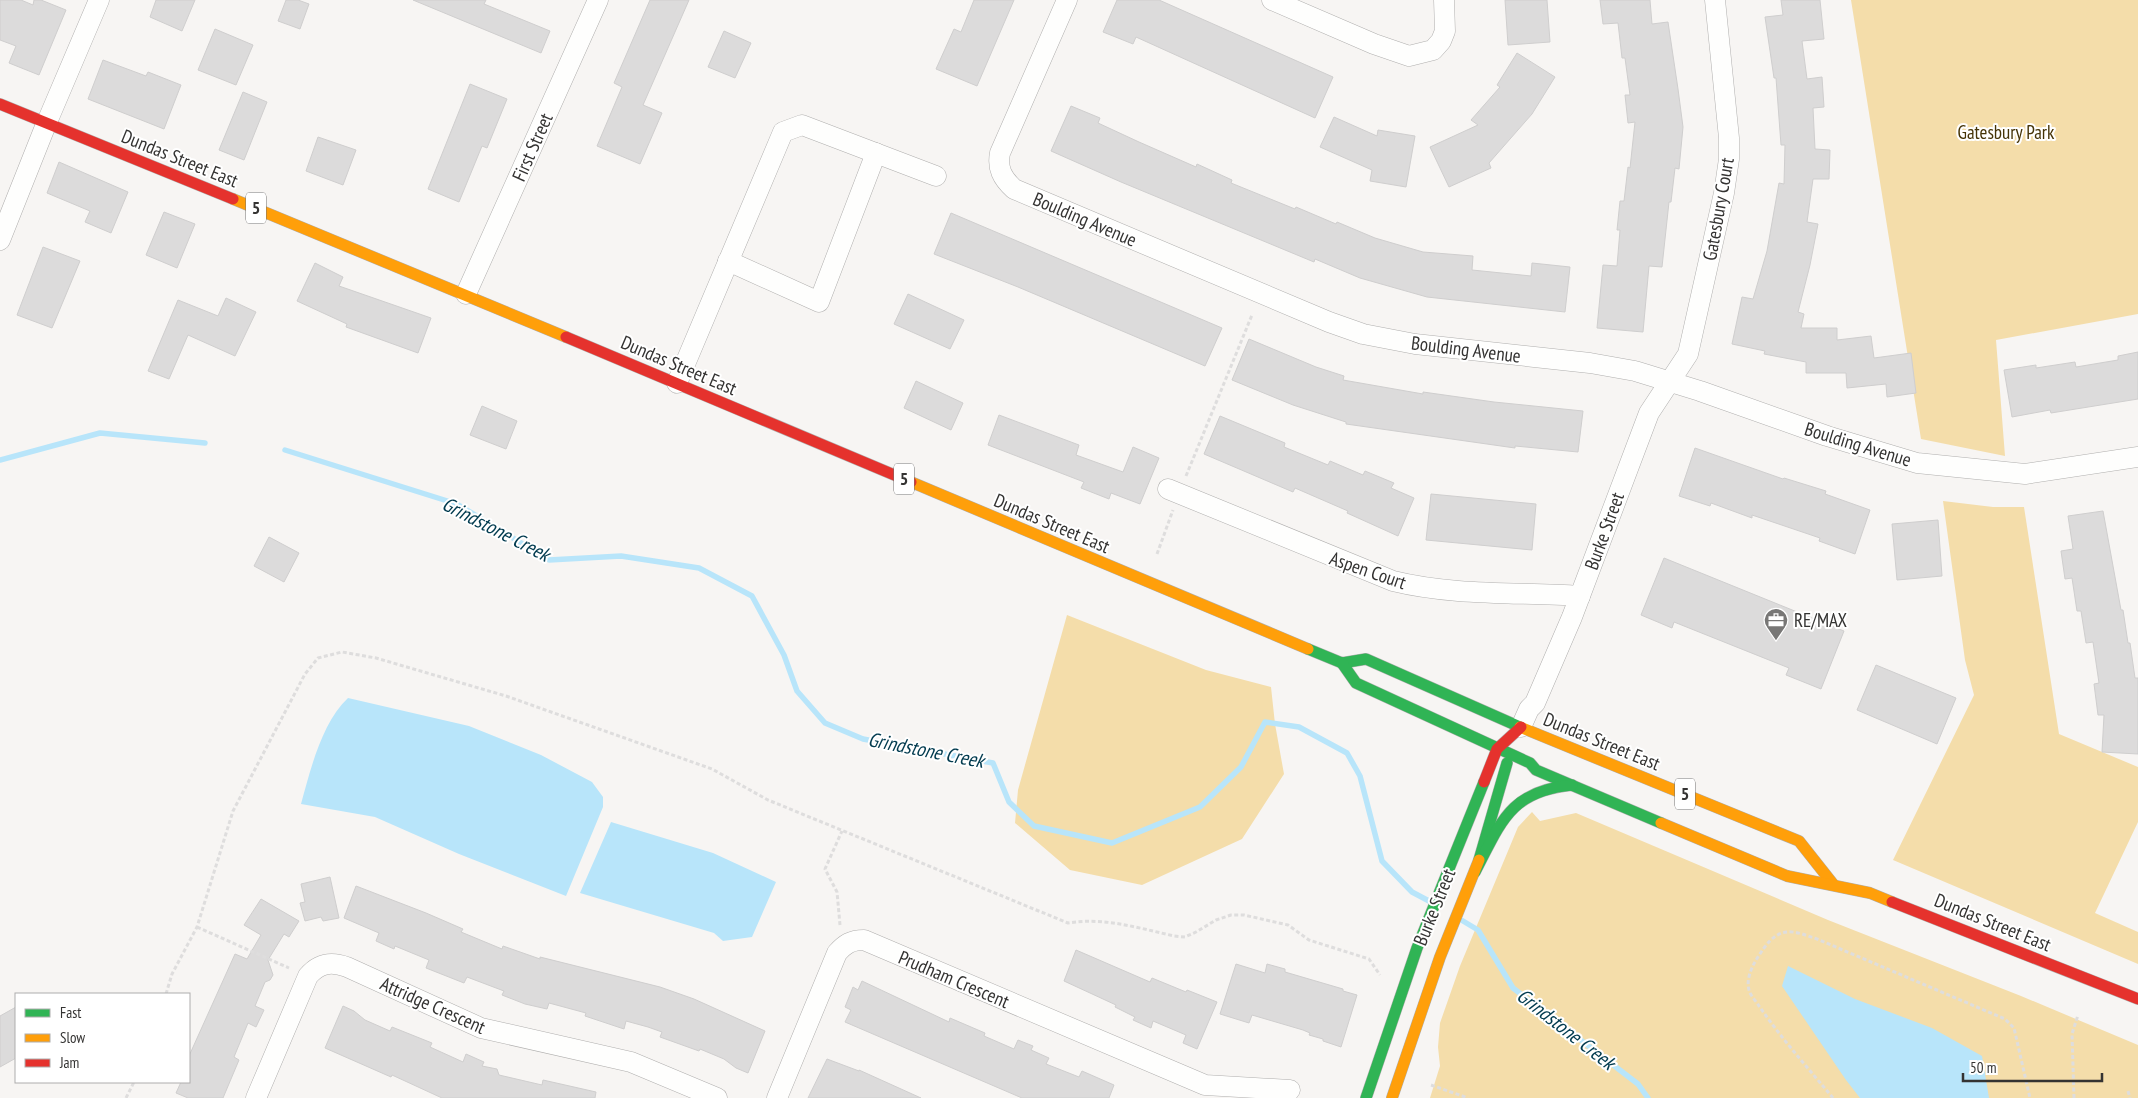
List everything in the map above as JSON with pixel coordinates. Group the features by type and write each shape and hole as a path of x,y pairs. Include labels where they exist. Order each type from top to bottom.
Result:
{"main road":[{"name":"Dundas Street East","path":"0,104 466,294 1137,578 1342,662 1366,659 1521,727 1554,738 1799,841 1833,884"},
{"name":"Dundas Street East","path":"1342,662 1356,683 1530,764 1536,770 1788,876 1870,892 2138,999"},
{"name":"Burke Street","path":"1366,1098 1417,948 1497,749 1521,727"},
{"path":"1475,872 1509,754 1521,727"},
{"path":"1475,872 1508,812 1524,798 1541,790 1572,785"},
{"name":"Burke Street","path":"1392,1098 1440,957 1475,872"}],"street":[{"path":"0,240 46,122 99,0"},
{"name":"First Street","path":"466,294 597,0"},
{"name":"Boulding Avenue","path":"1066,0 1000,153 998,162 1000,171 1014,189 1329,322 1363,334 1425,345 1590,363 1635,371 1835,439 1932,466 2025,474 2138,457"},
{"path":"1272,0 1374,44 1409,56 1433,50 1441,40 1445,31 1444,0"},
{"name":"Gatesbury Court","path":"1669,382 1688,354 1710,259 1729,159 1729,138 1715,0"},
{"path":"677,383 783,132 802,125 936,176"},
{"path":"728,261 819,302 876,153"},
{"name":"Burke Street","path":"1521,727 1529,709 1536,704 1580,596 1649,413 1669,382"},
{"name":"Aspen Court","path":"1173,492 1393,582 1470,592 1580,596"},
{"name":"Prudham Crescent","path":"776,1098 837,953 845,944 854,940 864,940 1202,1091 1290,1090"},
{"name":"Attridge Crescent","path":"256,1098 308,976 315,968 332,963 347,967 481,1028 631,1062 717,1098"}],"path":[{"path":"1157,554 1173,492 1252,314"},
{"path":"166,993 172,974 196,927 233,811 305,674 318,658 342,652 376,658 506,696 703,766 768,800 1068,923 1101,920 1174,936 1185,936 1216,920 1231,915 1244,915 1288,925 1309,940 1369,958 1380,975"},
{"path":"840,925 836,892 825,869 842,831"},
{"path":"196,927 289,968"},
{"path":"1833,1098 1767,1018 1749,991 1749,977 1755,962 1776,935 1788,930 1817,939 2006,1019 2014,1028 2030,1098"},
{"path":"2074,1098 2072,1034 2078,1015"},
{"path":"126,1098 134,1083"},
{"path":"1431,1085 1468,1098"},
{"path":"2128,1091 2130,1098"}],"green space":[{"name":"Gatesbury Park","path":"1851,0 2138,0 2138,314 1996,340 2005,456 1921,439"},
{"path":"1943,501 1993,507 2024,507 2059,734 2138,767 2138,822 2095,913 2138,932 2138,964 1893,860 1974,695 1965,660"},
{"path":"1067,615 1206,670 1271,687 1275,724 1284,774 1242,839 1142,885 1070,870 1015,823 1018,790"},
{"path":"1532,812 1540,821 1576,813 1828,920 2021,996 2138,1045 2138,1098 1430,1098 1440,1066 1438,1047 1440,1023 1460,966 1518,827"}],"water":[{"path":"348,698 469,726 541,755 592,782 603,797 603,807 566,896 459,854 375,817 301,804 313,762 324,733 339,708"},
{"path":"611,822 713,853 776,882 752,937 723,941 714,933 580,893"},
{"path":"1788,966 1855,999 1932,1028 1982,1056 1989,1098 1860,1098 1782,986"}],"building":[{"path":"0,0 21,0 33,5 34,0 41,0 66,10 39,75 9,63 16,46 0,40"},
{"path":"156,0 195,0 182,31 150,17"},
{"path":"286,0 298,0 309,4 300,29 278,21"},
{"path":"413,0 486,0 484,4 550,31 541,53"},
{"path":"650,0 689,0 643,105 662,113 640,164 597,146 622,87 614,83"},
{"path":"974,0 1014,0 977,86 936,69 954,29 961,32"},
{"path":"1117,0 1159,0 1333,77 1315,118 1136,37 1133,44 1103,32"},
{"path":"1505,0 1547,0 1550,42 1508,45"},
{"path":"1600,0 1650,0 1652,24 1668,22 1683,127 1679,169 1675,168 1671,202 1669,202 1662,267 1649,266 1643,332 1597,328 1603,265 1617,266 1620,230 1617,230 1620,201 1624,201 1635,122 1628,123 1625,95 1630,95 1625,58 1622,58 1618,23 1603,24"},
{"path":"1781,0 1820,0 1824,39 1802,41 1807,79 1822,77 1824,107 1813,108 1815,149 1830,150 1829,179 1813,179 1807,222 1818,224 1798,312 1804,314 1801,328 1837,328 1837,340 1871,336 1874,358 1911,353 1916,393 1887,397 1886,384 1847,388 1846,373 1806,373 1806,362 1764,354 1765,351 1732,344 1742,297 1753,299 1767,251 1779,183 1784,184 1785,145 1781,145 1776,78 1774,78 1765,17 1783,15"},
{"path":"215,29 253,45 236,85 198,70"},
{"path":"724,31 751,43 735,78 708,67"},
{"path":"1517,53 1555,77 1532,114 1489,163 1491,168 1449,187 1430,147 1478,125 1471,120 1500,87 1497,85"},
{"path":"103,60 146,76 148,72 181,85 164,129 88,99"},
{"path":"470,84 507,99 487,148 482,146 459,202 428,189"},
{"path":"243,92 267,102 244,160 219,150"},
{"path":"1071,106 1100,118 1098,123 1139,142 1196,167 1197,164 1232,180 1231,183 1295,209 1296,207 1375,238 1423,252 1473,256 1472,270 1531,276 1532,263 1570,267 1565,312 1427,297 1360,278 1315,259 1314,262 1121,182 1051,151"},
{"path":"1334,117 1377,136 1378,130 1415,136 1406,187 1370,181 1372,170 1320,147"},
{"path":"318,137 356,150 343,185 306,171"},
{"path":"59,162 128,192 111,233 85,222 90,211 47,193"},
{"path":"164,212 195,224 177,268 146,255"},
{"path":"951,213 1222,328 1205,366 1018,287 934,254"},
{"path":"43,247 80,261 52,328 17,315"},
{"path":"315,263 343,277 339,286 431,318 418,353 346,327 347,324 297,301"},
{"path":"908,294 964,320 950,349 894,324"},
{"path":"226,298 256,312 235,356 188,335 169,379 148,371 178,300 218,316"},
{"path":"1249,339 1316,367 1344,376 1343,380 1423,394 1423,392 1494,402 1583,411 1578,452 1515,446 1515,448 1346,424 1346,422 1293,405 1232,380"},
{"path":"2138,352 2138,399 2051,413 2050,410 2012,417 2004,370 2036,365 2036,368 2075,362 2076,367 2118,360 2118,356"},
{"path":"916,381 963,403 951,430 904,408"},
{"path":"482,406 517,421 506,449 470,435"},
{"path":"999,415 1079,445 1076,455 1123,472 1133,447 1159,458 1140,504 1111,493 1109,499 1081,488 1084,482 988,445"},
{"path":"1220,416 1285,443 1284,447 1328,465 1330,461 1363,475 1365,471 1394,483 1391,488 1414,498 1398,536 1347,513 1348,511 1295,488 1293,492 1204,454"},
{"path":"1695,448 1783,479 1826,491 1825,494 1870,510 1855,554 1819,541 1820,538 1752,515 1752,518 1711,503 1710,506 1679,496"},
{"path":"1431,494 1536,504 1532,550 1426,540"},
{"path":"2103,511 2121,610 2123,610 2128,643 2130,643 2135,678 2138,678 2138,754 2102,752 2104,715 2098,715 2094,684 2099,683 2093,642 2086,643 2081,611 2077,611 2072,578 2065,579 2061,551 2073,549 2068,516"},
{"path":"1938,520 1942,576 1897,580 1892,524"},
{"path":"269,537 299,553 284,582 254,566"},
{"path":"1664,558 1844,631 1821,689 1786,675 1789,668 1674,622 1672,628 1641,615"},
{"path":"1876,665 1956,698 1937,744 1857,710"},
{"path":"330,877 339,918 323,921 321,917 305,921 300,903 305,902 301,884"},
{"path":"356,886 426,913 463,929 461,932 502,949 503,946 540,959 540,957 660,987 694,999 765,1031 748,1073 736,1068 724,1059 700,1049 699,1051 660,1037 662,1032 648,1027 626,1021 624,1029 585,1016 586,1013 549,1003 547,1009 525,1004 502,995 504,991 467,977 464,983 426,968 429,960 395,946 394,949 376,941 379,933 344,918"},
{"path":"261,899 299,921 289,937 284,934 268,960 273,975 270,980 265,982 255,1006 264,1010 256,1027 248,1023 234,1057 239,1060 223,1098 188,1098 176,1093 181,1083 190,1083 190,1054 235,954 247,959 261,935 244,925"},
{"path":"1076,950 1150,982 1152,978 1217,1002 1197,1049 1183,1043 1186,1035 1153,1021 1151,1028 1133,1020 1135,1017 1115,1007 1116,1005 1064,981"},
{"path":"1236,964 1265,973 1267,964 1285,969 1285,972 1357,995 1341,1047 1309,1035 1310,1033 1303,1030 1252,1015 1249,1023 1220,1014"},
{"path":"862,981 949,1022 950,1018 985,1033 984,1036 1014,1049 1018,1040 1033,1046 1031,1050 1049,1058 1046,1064 1079,1077 1082,1071 1114,1085 1109,1098 1022,1098 845,1022 851,1010 845,1007 853,987 858,990"},
{"path":"343,1006 354,1011 365,1020 390,1031 392,1027 432,1043 430,1047 463,1062 466,1054 484,1062 482,1066 497,1069 499,1075 542,1085 543,1080 596,1092 595,1098 442,1098 392,1075 391,1077 325,1048"},
{"path":"15,1008 15,1059 0,1067 0,1016"},
{"path":"827,1059 859,1070 921,1098 808,1098"}],"waterway":[{"name":"Grindstone Creek","path":"0,460 100,433 205,443"},
{"name":"Grindstone Creek","path":"285,450 457,504 549,560 621,556 699,568 752,596 784,655 797,691 825,723 863,739 993,763 1009,802 1034,826 1112,843 1200,807 1241,767 1265,722 1299,727 1347,753 1360,776 1382,861 1412,892 1429,901"},
{"name":"Grindstone Creek","path":"1463,921 1478,930 1513,988 1638,1084 1648,1098"}],"traffic: fast":[{"path":"1308,649 1342,663 1366,659 1520,727"},
{"path":"1342,663 1356,683 1530,763 1536,770 1661,823"},
{"path":"1479,860 1507,763"},
{"path":"1366,1098 1417,948 1484,782"},
{"path":"1475,872 1501,824 1521,802 1534,794 1551,788 1572,785"}],"traffic: slow":[{"path":"233,199 566,337"},
{"path":"911,482 1308,649"},
{"path":"1520,727 1799,841 1833,884"},
{"path":"1661,823 1787,876 1870,893 1892,902"},
{"path":"1392,1098 1440,957 1479,860"}],"traffic: jam":[{"path":"0,104 233,199"},
{"path":"566,337 911,482"},
{"path":"1484,782 1497,749 1521,727"},
{"path":"1892,902 2138,999"}],"place":[{"name":"RE/MAX","path":"1776,641"}]}
